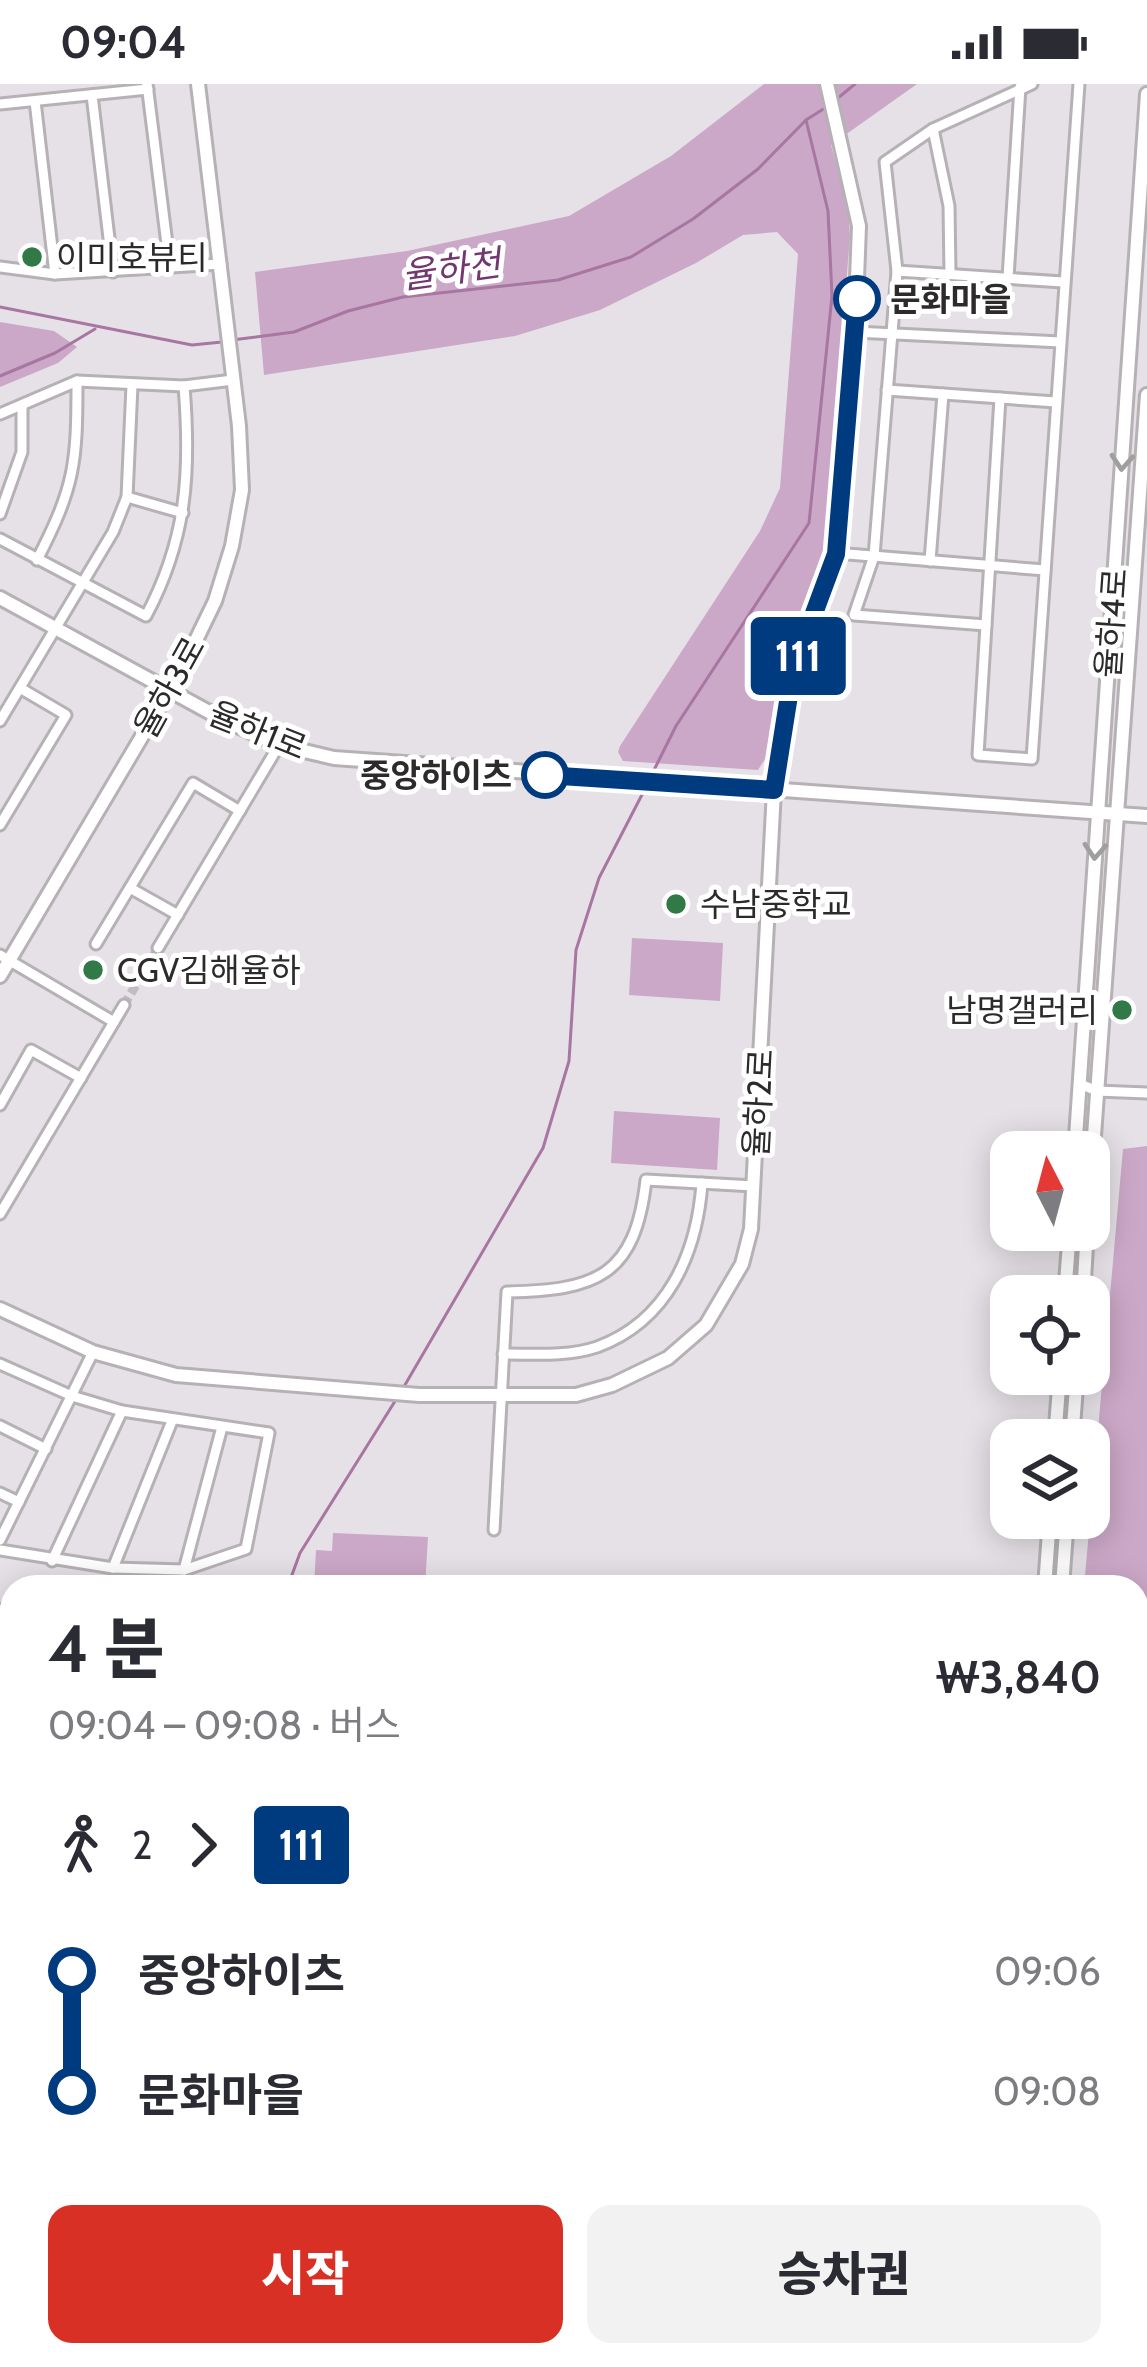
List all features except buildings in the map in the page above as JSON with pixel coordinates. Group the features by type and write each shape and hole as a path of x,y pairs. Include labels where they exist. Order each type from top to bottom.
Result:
{"street":[{"path":"0,267 55,274 220,264 198,84"},
{"name":"율하2로","path":"0,1310 93,1352 176,1375 419,1395 575,1395 648,1369 706,1325 742,1264 751,1229 774,790 793,670 836,554 859,226 827,84"},
{"path":"1000,398 978,755 1031,758 1079,84"},
{"path":"0,104 147,86 170,268"},
{"path":"1008,278 1026,86"},
{"path":"986,625 854,615 874,556 897,271 885,162 933,129 1026,86"},
{"name":"율하4로","path":"1077,1131 1147,94"},
{"path":"92,95 113,272"},
{"path":"35,101 55,274"},
{"path":"933,129 949,206 950,274"},
{"name":"율하3로","path":"0,976 5,958 170,691 215,602 242,490 220,264"},
{"path":"897,271 1064,282"},
{"path":"855,332 1060,342"},
{"path":"0,414 76,381 184,386 233,374"},
{"path":"38,560 66,503 74,474 76,381"},
{"path":"0,722 113,532 127,497 132,385"},
{"path":"0,539 146,616 167,576 183,513 189,454 184,386"},
{"path":"887,390 1056,402"},
{"path":"930,561 943,394"},
{"name":"율하4로","path":"1094,1131 1147,395"},
{"path":"0,514 22,452 22,406"},
{"path":"127,497 183,513"},
{"path":"836,554 1045,570"},
{"name":"율하1로","path":"0,598 279,745 378,763 1147,816"},
{"path":"0,824 66,715 20,688"},
{"path":"158,948 279,745"},
{"path":"96,944 193,783 240,811"},
{"path":"130,888 178,915"},
{"path":"5,958 114,1022"},
{"path":"0,1214 124,1005"},
{"path":"0,1106 31,1050 81,1078"},
{"path":"1080,1084 1097,1090 1147,1093"},
{"path":"494,1531 507,1292 555,1291 594,1280 609,1270 630,1244 641,1215 646,1180 754,1186"},
{"path":"503,1354 562,1354 595,1347 648,1316 673,1286 691,1253 702,1183"},
{"path":"0,1540 93,1352"},
{"path":"0,1364 73,1396 122,1411 269,1433 246,1549 184,1570 113,1568 0,1550"},
{"path":"52,1561 122,1411"},
{"path":"113,1568 172,1421"},
{"path":"0,1426 46,1449"},
{"path":"184,1570 222,1427"},
{"path":"0,1493 19,1502"},
{"path":"1045,1575 1048,1539"},
{"path":"1063,1575 1065,1539"}],"shaded area":[{"path":"764,84 917,84 831,145 848,207 850,236 824,560 779,670 765,759 758,770 623,761 620,746 760,531 780,488 798,254 777,232 743,235 600,310 515,336 264,375 255,272 407,251 569,216 671,156"},
{"path":"0,322 54,331 77,347 58,363 0,387"},
{"path":"632,938 723,943 720,1001 629,995"},
{"path":"614,1111 720,1118 717,1170 611,1163"},
{"path":"1147,1146 1147,1575 1085,1575 1088,1539 1110,1539 1110,1419 1099,1419 1101,1395 1110,1395 1110,1295 1123,1149"},
{"path":"333,1533 428,1537 426,1575 315,1575 316,1550 332,1551"}],"waterway":[{"name":"율하천","path":"838,98 855,84"},
{"name":"율하천","path":"232,340 294,332 403,297 558,280 631,257 693,219 825,108"},
{"path":"651,776 676,726 809,523 832,296 828,211 806,120"},
{"name":"율하천","path":"0,307 192,345 222,342"},
{"path":"0,376 55,353 95,329"},
{"path":"402,1390 543,1148 569,1061 576,950 599,878 647,785"},
{"path":"292,1575 300,1553 397,1398"}],"tunnel":[{"path":"124,1005 158,948"}],"bus line":[{"name":"111","path":"545,775 774,790 793,670 836,554 857,299"}],"place":[{"name":"이미호뷰티","path":"32,257"},
{"name":"문화마을","path":"857,299"},
{"name":"중앙하이츠","path":"545,775"},
{"name":"수남중학교","path":"676,904"},
{"name":"CGV김해율하","path":"93,970"},
{"name":"남명갤러리","path":"1122,1010"}]}
